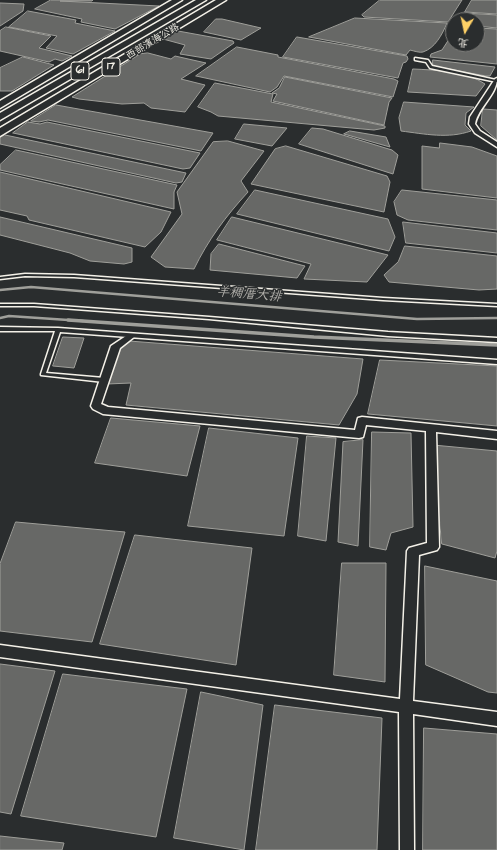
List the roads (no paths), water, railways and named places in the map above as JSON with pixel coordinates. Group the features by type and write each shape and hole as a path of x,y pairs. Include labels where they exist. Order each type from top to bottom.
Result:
{"main road":[{"name":"西部濱海公路","path":"0,105 178,0"},
{"name":"61","path":"0,117 156,24 192,0"},
{"name":"61","path":"0,109 202,0"},
{"name":"西部濱海公路","path":"0,132 222,0"}],"street":[{"path":"497,80 473,117 472,124 477,132 497,145"},
{"path":"129,337 116,346 104,380 96,406 106,411 359,434 362,420 497,435"},
{"path":"407,850 406,707 413,551 432,547 431,428"},
{"path":"0,651 497,720"}],"lane":[{"path":"416,59 427,61 432,67 497,80"},
{"path":"0,278 25,275 74,276 383,299 497,305"},
{"path":"0,305 186,316 388,334 497,340"},
{"path":"0,329 58,330 129,337 497,362"},
{"path":"58,330 43,374 104,380"}],"waterway":[{"name":"羊稠厝大排","path":"0,290 31,287 417,319 497,318"},
{"path":"0,318 9,316 83,321"},
{"path":"68,320 314,337 497,345"}]}
